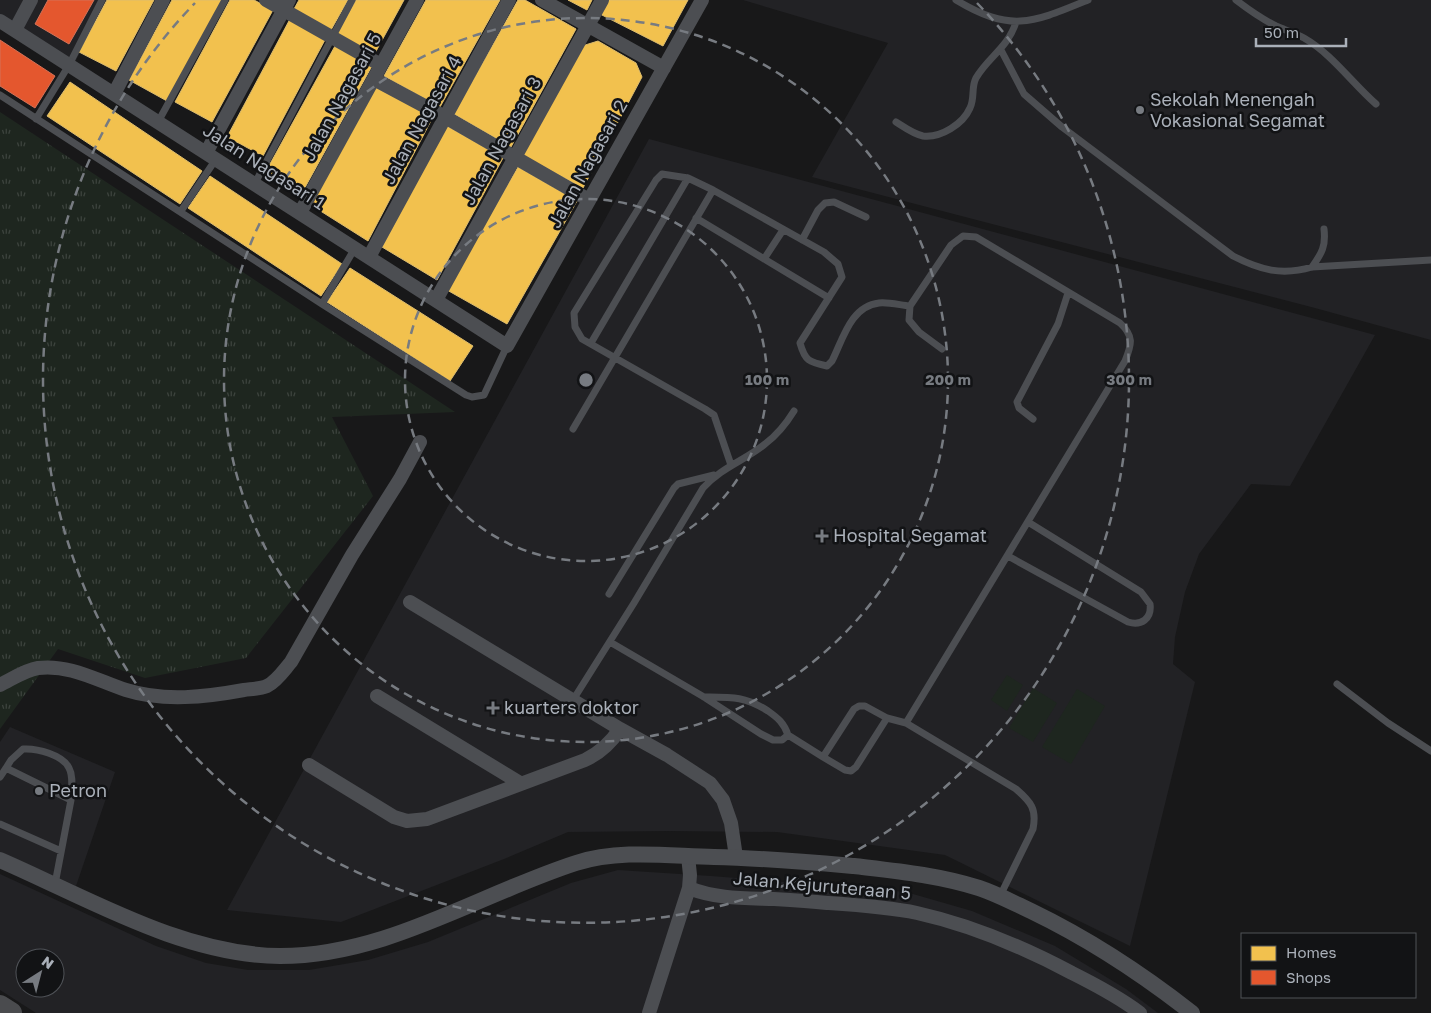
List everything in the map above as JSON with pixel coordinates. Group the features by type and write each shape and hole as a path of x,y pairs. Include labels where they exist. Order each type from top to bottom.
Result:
{"highway":[{"path":"0,1006 11,1013"}],"street":[{"path":"15,30 31,0"},
{"path":"114,94 163,0"},
{"path":"266,0 286,5 331,38 381,65"},
{"name":"Jalan Nagasari 5","path":"300,213 417,0"},
{"name":"Jalan Nagasari 4","path":"369,257 509,0"},
{"path":"542,0 664,68"},
{"name":"Jalan Nagasari 3","path":"436,300 602,0"},
{"name":"Jalan Nagasari 2","path":"508,346 702,0"},
{"path":"211,156 286,5"},
{"name":"Jalan Nagasari 1","path":"0,21 508,346"},
{"path":"374,79 445,117 589,200"},
{"path":"0,685 20,674 38,668 66,669 126,690 174,698 219,694 267,686 291,662 352,555 376,521 420,442"},
{"path":"410,602 620,729 667,755 710,783 723,800 731,823 736,857"},
{"path":"377,696 520,784"},
{"path":"309,765 380,809 407,821 427,819 564,769 599,753 612,742 620,729"},
{"path":"0,860 116,912 200,944 227,951 258,955 312,955 382,940 433,921 509,888 579,862 602,856 626,854 736,857 844,865 914,873 979,888 1053,922 1114,956 1192,1013"},
{"path":"649,1013 688,888 690,875 688,856"},
{"name":"Jalan Kejuruteraan 5","path":"688,888 736,898 781,899 917,913 984,933 1052,962 1102,988 1140,1013"}],"lane":[{"path":"36,119 69,64 102,0"},
{"path":"158,122 225,0"},
{"path":"254,184 352,0"},
{"path":"956,0 992,18 1016,22 1030,21 1053,14 1088,0"},
{"path":"1236,0 1275,25 1305,38 1328,56 1376,104"},
{"path":"896,122 923,136 940,134 950,129 964,117 970,108 976,78 1001,50 1016,22"},
{"path":"1001,50 1024,94 1039,108 1233,256 1252,266 1276,271 1297,272 1312,267 1431,260"},
{"path":"0,95 322,304 472,397 484,395 487,391 508,346"},
{"path":"180,211 211,156"},
{"path":"731,465 714,416 706,408 582,339 575,327 574,314 656,180 662,174 688,178 713,190 824,252 838,264 842,278 800,342 804,356 812,363 827,366 832,361 853,318 862,308 879,303 910,306"},
{"path":"592,343 688,178"},
{"path":"574,429 713,190"},
{"path":"802,240 818,210 825,203 834,202 866,217"},
{"path":"696,218 829,298"},
{"path":"1312,267 1321,255 1325,241 1324,229"},
{"path":"764,259 783,230"},
{"path":"906,723 1125,360 1131,340 1127,330 1120,323 976,237 962,236 951,245 910,306 909,320 919,332 942,348"},
{"path":"322,304 355,248"},
{"path":"1033,419 1019,408 1017,402 1058,324 1068,293"},
{"path":"573,700 610,642 694,500 715,475 770,439 785,425 794,411"},
{"path":"609,594 674,488 678,484 715,475"},
{"path":"1008,556 1128,622 1138,624 1146,620 1151,612 1150,604 1142,592 1028,522"},
{"path":"610,642 704,697 761,734 773,740 782,740 788,735"},
{"path":"1337,684 1388,723 1431,751"},
{"path":"704,697 732,697 754,702 779,718 786,727 788,735 844,770 851,771 856,767 887,718"},
{"path":"823,757 854,709 859,706 865,706 887,718 906,723 1016,789 1028,799 1033,808 1035,818 1033,829 999,896"},
{"path":"0,777 11,760 23,749 37,750 56,757 66,762 70,769 71,800 55,884"},
{"path":"6,768 71,800"},
{"path":"0,824 61,851"}],"shaded area":[{"path":"0,0 108,0 75,62 0,14"},
{"name":"Sekolah Menengah Vokasional Segamat","path":"743,0 1431,0 1431,340 812,177 888,43"},
{"name":"Hospital Segamat","path":"649,139 1375,335 1290,486 1251,484 1199,554 1185,592 1175,637 1173,664 1195,682 1130,946 945,855 777,832 568,832 504,859 341,922 227,910"},
{"path":"10,727 115,772 76,886 0,852 0,742"},
{"path":"618,870 906,892 972,911 1055,946 1126,989 1158,1013 36,1013 0,990 0,874 156,946 206,963 248,970 309,970 368,960 428,942 571,883"}],"green space":[{"path":"0,112 455,412 332,417 373,496 246,658 145,678 58,649 0,729"},
{"path":"1007,675 1023,685 1007,711 991,700"},
{"path":"1033,688 1057,703 1033,742 1009,728"},
{"path":"1077,689 1105,706 1071,764 1042,747"}],"building: Homes":[{"path":"107,0 154,0 116,71 79,52"},
{"path":"172,0 222,0 167,101 129,80"},
{"path":"230,0 254,0 273,10 212,122 175,102"},
{"path":"299,0 348,0 331,30 294,9"},
{"path":"356,0 404,0 374,55 337,34"},
{"path":"426,0 500,0 440,107 384,76"},
{"path":"518,0 525,0 576,29 511,147 454,114"},
{"path":"568,0 592,0 587,10"},
{"path":"608,0 688,0 663,46 600,14"},
{"path":"290,19 326,38 263,156 227,137"},
{"path":"598,41 636,63 642,77 583,188 522,155 582,46"},
{"path":"335,46 372,66 302,193 265,173"},
{"path":"70,82 202,171 180,204 47,116"},
{"path":"371,85 433,117 368,241 311,205"},
{"path":"447,126 503,158 437,280 382,247"},
{"path":"518,167 577,201 507,324 447,290"},
{"path":"210,176 342,264 321,296 188,208"},
{"path":"350,268 473,346 450,381 327,302"}],"building: Shops":[{"path":"48,0 94,0 69,44 35,24"},
{"path":"0,40 55,76 35,108 0,86"}],"place":[{"name":"Sekolah Menengah Vokasional Segamat","path":"1140,110"},
{"name":"Hospital Segamat","path":"822,536"},
{"name":"kuarters doktor","path":"493,708"},
{"name":"Petron","path":"39,791"}]}
